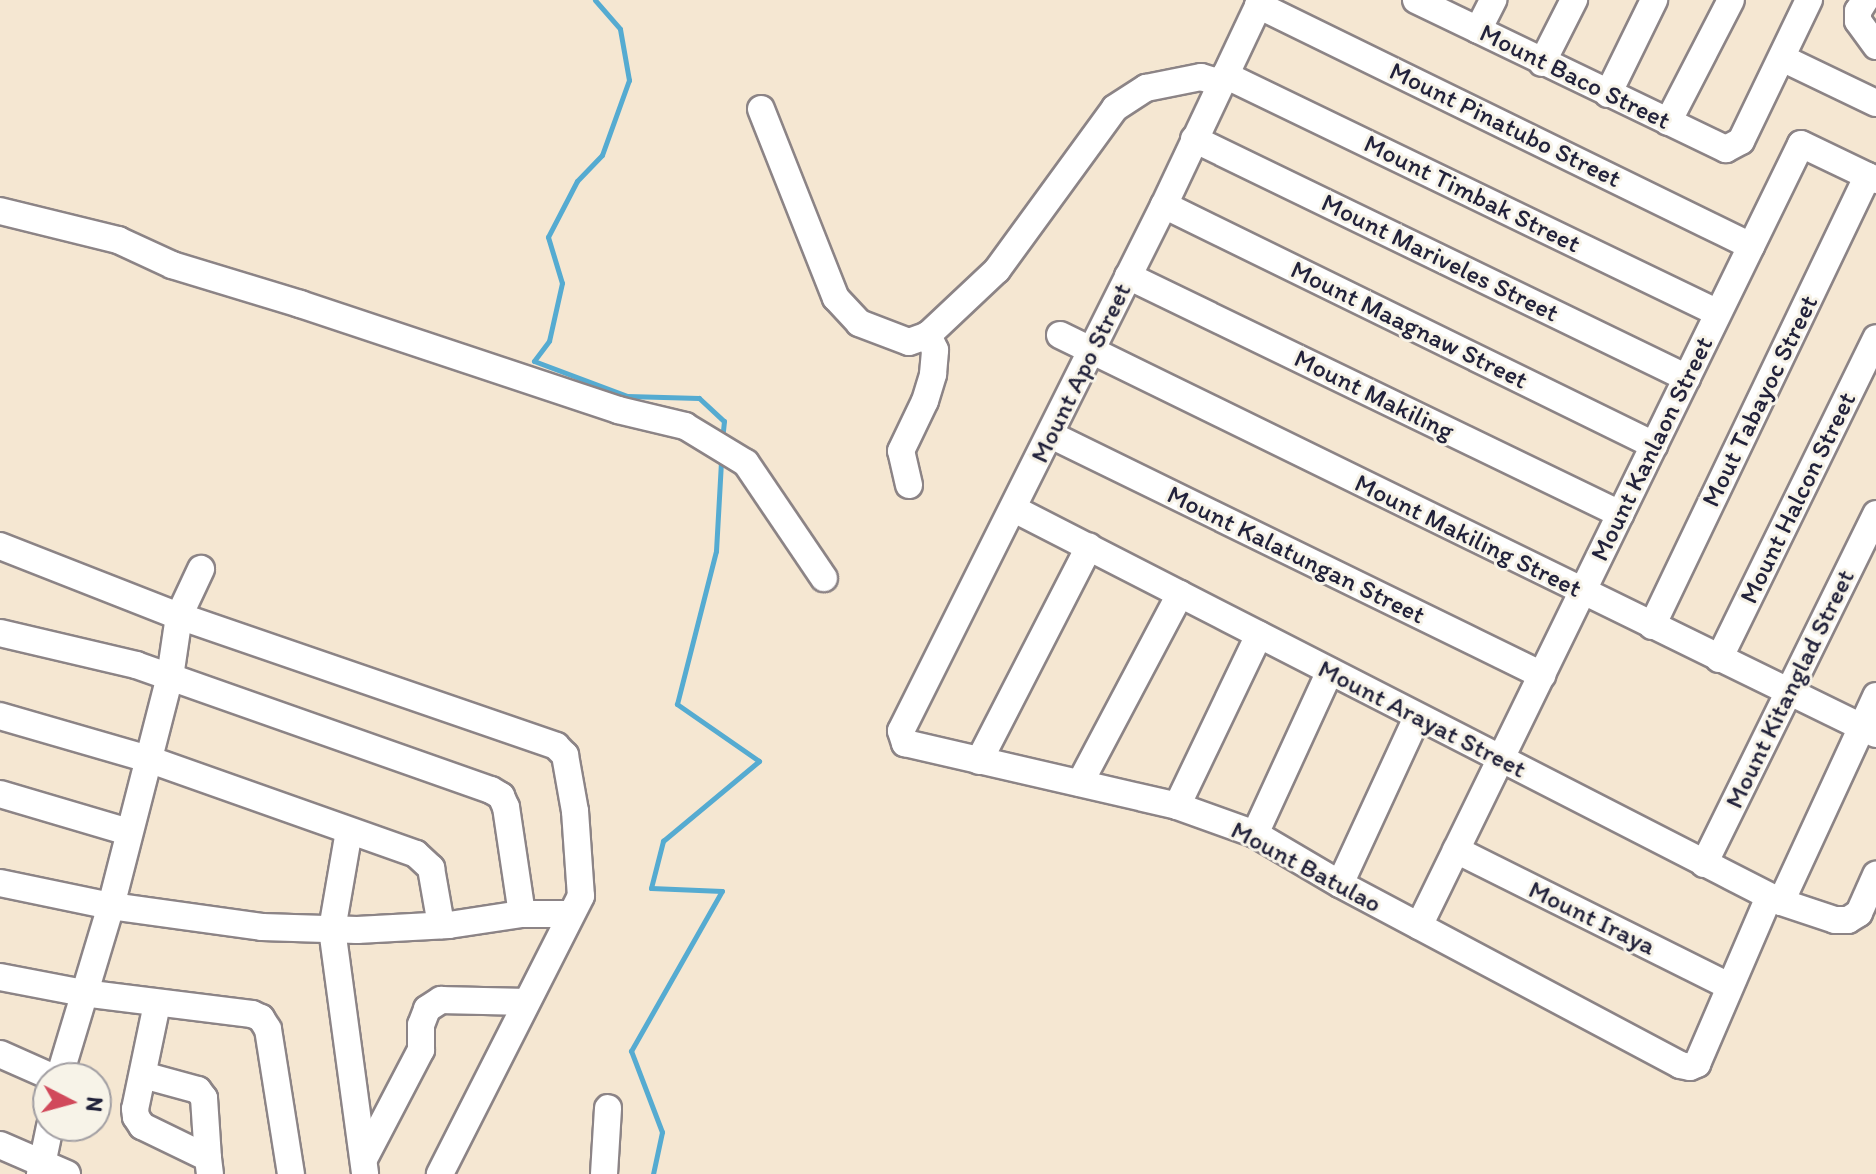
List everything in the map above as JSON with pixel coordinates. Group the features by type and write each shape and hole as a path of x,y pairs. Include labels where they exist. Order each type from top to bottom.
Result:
{"street":[{"name":"Mount Baco Street","path":"1416,0 1726,149 1735,147 1741,141 1782,58"},
{"path":"1478,30 1493,0"},
{"path":"1542,63 1574,0"},
{"path":"1608,94 1654,0"},
{"path":"1668,122 1731,0"},
{"path":"1809,0 1782,58 1876,103"},
{"path":"1865,0 1858,11 1858,21 1876,46"},
{"name":"Mount Apo Street","path":"905,743 901,731 1051,435 1260,2"},
{"name":"Mount Pinatubo Street","path":"1260,2 1751,246"},
{"path":"761,109 836,298 859,323 909,342 928,335 997,270 1115,108 1146,88 1201,77 1223,79"},
{"name":"Mount Timbak Street","path":"1223,79 1718,313"},
{"name":"Mount Mariveles Street","path":"1194,139 1687,378"},
{"name":"Mount Kanlaon Street","path":"1419,926 1801,144 1872,178"},
{"name":"Mout Tabayoc Street","path":"1652,626 1872,178"},
{"name":"Mount Maagnaw Street","path":"1164,205 1654,445"},
{"path":"0,211 118,240 172,265 300,304 618,410 685,426 746,463 824,578"},
{"name":"Mount Makiling","path":"1128,276 1620,514"},
{"path":"909,485 901,451 925,401 933,374 935,350 928,335"},
{"name":"Mount Makiling Street","path":"1060,335 1869,731"},
{"name":"Mount Halcon Street","path":"1719,659 1876,338"},
{"name":"Mount Kalatungan Street","path":"1051,435 1542,675"},
{"name":"Mount Arayat Street","path":"1014,509 1775,900 1835,920 1848,920 1859,913 1876,875"},
{"name":"Mount Kitanglad Street","path":"1704,864 1876,514"},
{"path":"0,546 179,616 556,746 565,755 575,811 581,896 440,1174"},
{"path":"979,761 1089,547"},
{"path":"62,1062 111,906 170,677 179,616 201,569"},
{"path":"1080,783 1180,594"},
{"path":"0,633 136,665 501,796 506,807 522,914"},
{"path":"1177,806 1259,635"},
{"path":"1255,834 1330,671"},
{"path":"1729,986 1869,731 1876,696"},
{"path":"0,716 148,759 424,859 431,868 441,925"},
{"path":"1340,884 1417,717"},
{"name":"Mount Batulao","path":"905,743 1177,806 1255,834 1340,884 1680,1065 1697,1064 1729,986"},
{"path":"0,794 128,832"},
{"path":"349,831 332,929 365,1166"},
{"name":"Mount Iraya","path":"1456,850 1729,986"},
{"path":"0,883 111,906 262,927 332,929 441,925 522,914 571,914"},
{"path":"0,977 83,993 252,1014 261,1018 268,1029 291,1174"},
{"path":"365,1166 421,1050 421,1025 427,1009 441,1000 526,1002"},
{"path":"157,1004 135,1109 142,1126 209,1166"},
{"path":"0,1054 32,1067"},
{"path":"143,1075 198,1090 204,1098 209,1166"},
{"path":"604,1174 608,1108"},
{"path":"0,1145 50,1171 50,1142"}],"waterway":[{"path":"595,0 620,29 629,80 602,155 577,181 548,237 562,283 549,341 534,361 627,396 699,398 724,421 723,431"},
{"path":"653,1174 662,1132 631,1051 722,891 651,888 663,841 759,761 677,704 716,551 721,462"}]}
